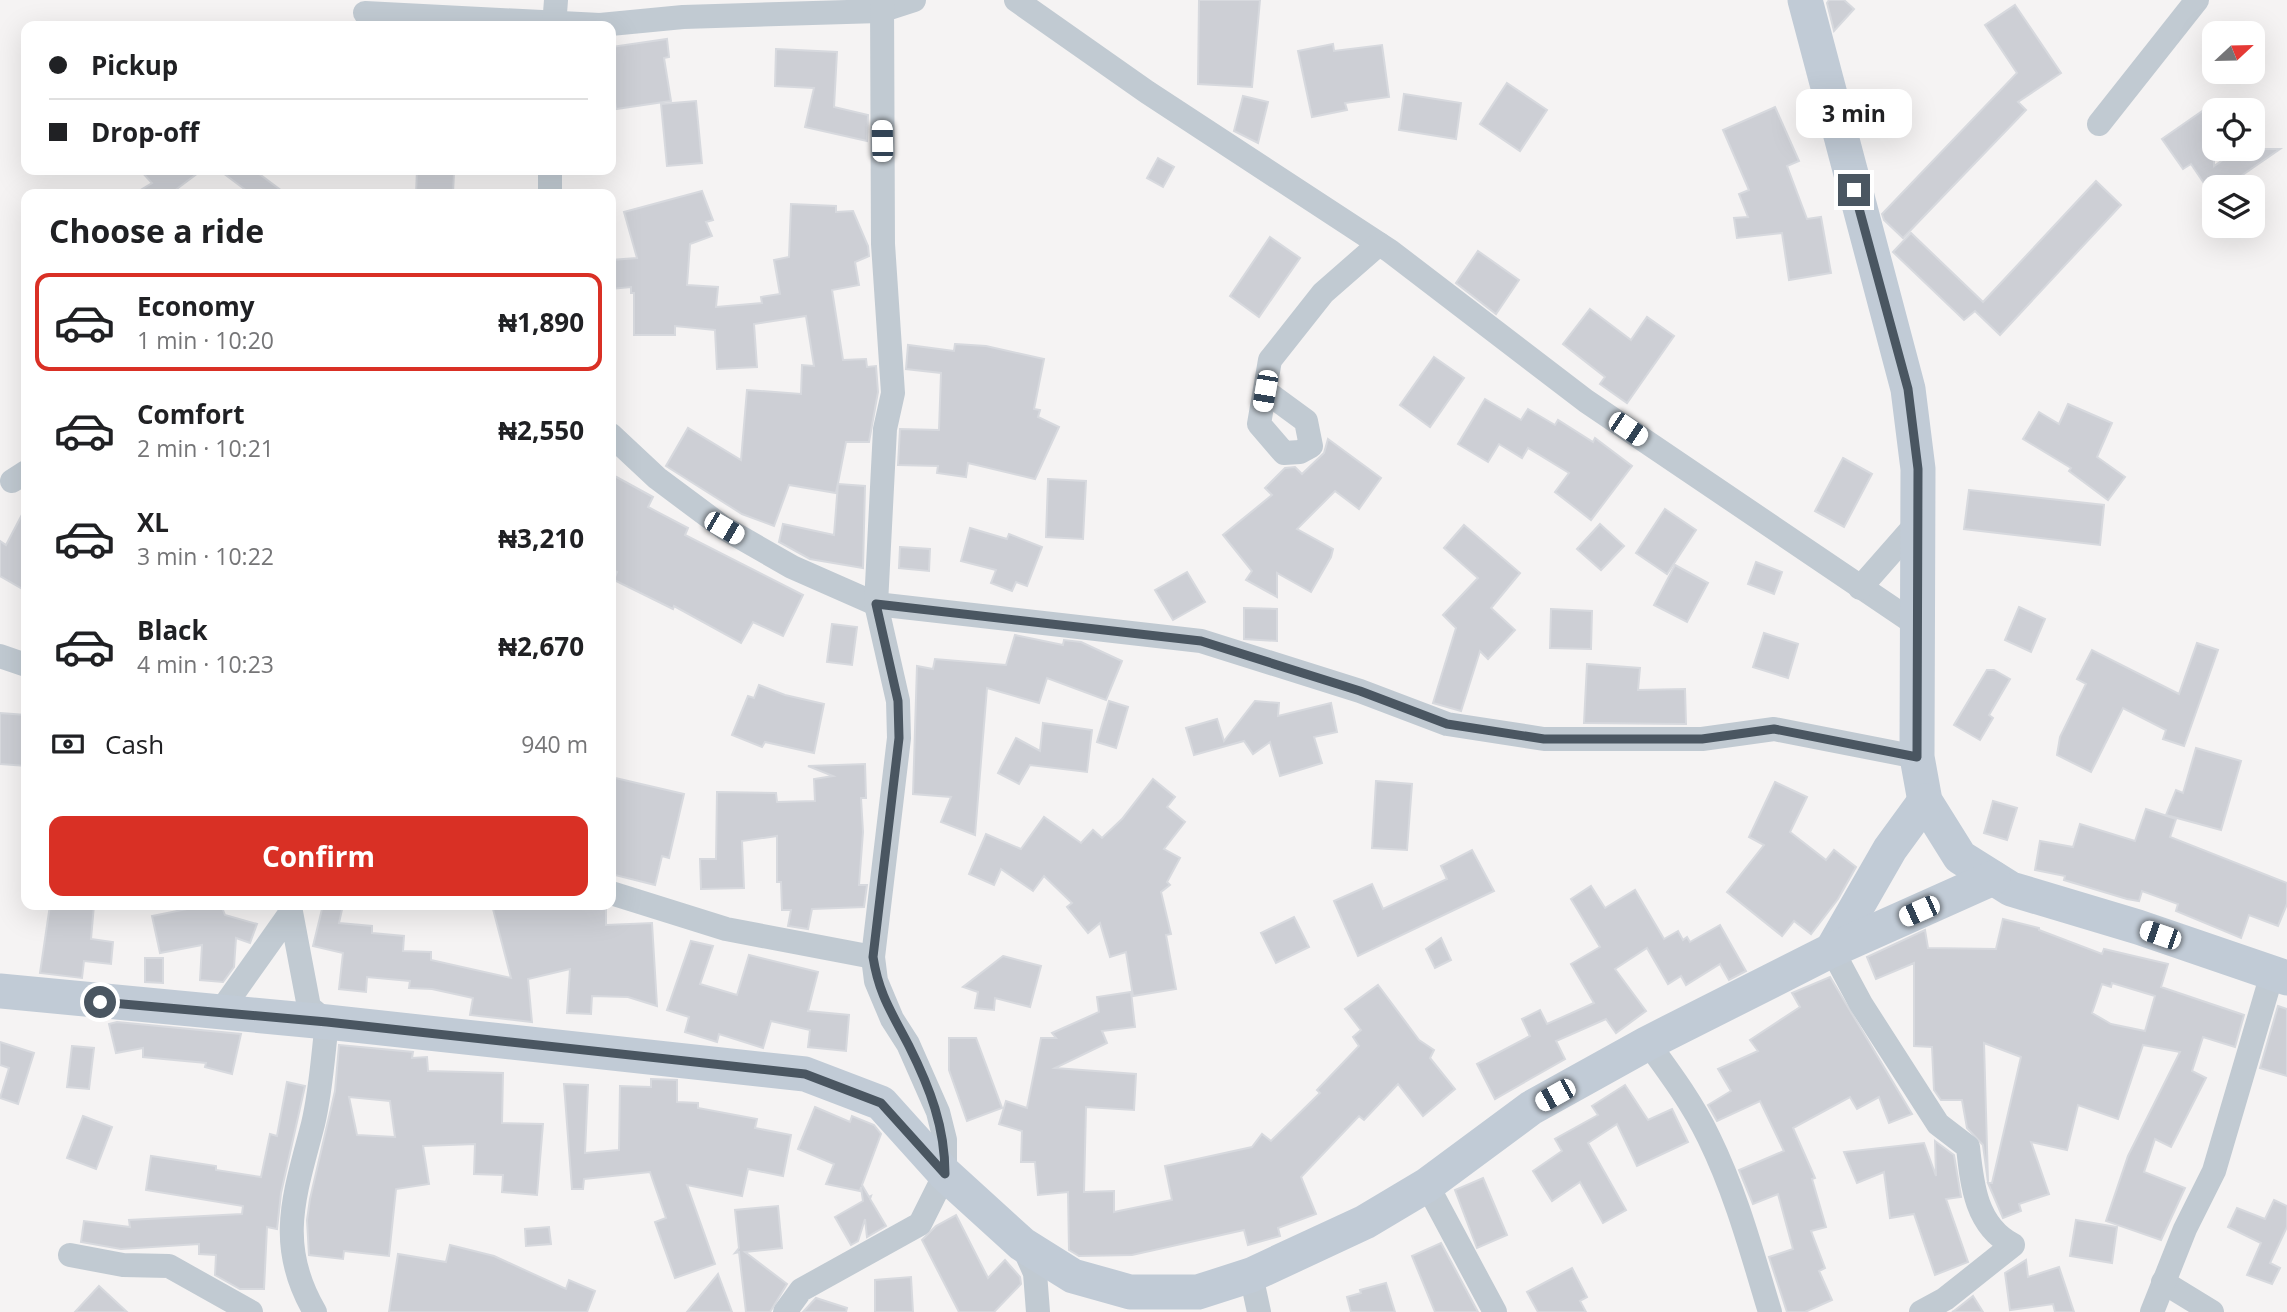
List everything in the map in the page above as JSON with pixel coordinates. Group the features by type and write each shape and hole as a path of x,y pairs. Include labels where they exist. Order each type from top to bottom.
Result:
{"street":[{"path":"616,23 881,6 914,0"},
{"path":"1016,0 1147,92 1379,244 1586,401 1920,627"},
{"path":"1805,0 1908,389 1918,469 1920,627 1917,757 1925,801 1960,857 2032,898 2138,927 2280,976 2214,1171 2152,1312"},
{"path":"2099,124 2197,0"},
{"path":"785,1312 801,1290 920,1224 945,1174 945,1140 938,1112 876,981 873,957 899,738 898,701 876,604 885,429 894,393 883,244 881,6"},
{"path":"365,13 555,17 578,21"},
{"path":"1265,391 1270,360 1323,293 1379,244"},
{"path":"616,440 657,478 724,528 792,567 876,604 1201,641 1360,691 1447,724 1532,737 1702,739 1774,729 1917,757"},
{"path":"1860,587 1918,522"},
{"path":"0,656 21,663"},
{"path":"1832,950 1890,849 1925,801"},
{"path":"0,991 327,1022 805,1074 881,1103 945,1174 1022,1244 1073,1276 1130,1292 1198,1292 1251,1275 1366,1222 1427,1185 1531,1108 1648,1043 1832,950 1993,878"},
{"path":"616,895 726,929 873,957"},
{"path":"220,1012 291,912 309,1007 327,1022"},
{"path":"1832,950 1861,1004 1938,1124 1968,1147 1972,1180 1982,1218 2002,1239 2013,1245 1954,1293 1921,1312"},
{"path":"315,1312 298,1273 290,1227 296,1178 314,1122 327,1022"},
{"path":"1648,1043 1682,1089 1709,1138 1738,1207 1770,1312"},
{"path":"1427,1185 1495,1312"},
{"path":"1022,1244 1035,1273 1038,1312"},
{"path":"70,1255 123,1265 169,1266 251,1312"},
{"path":"1251,1275 1259,1312"},
{"path":"2163,1282 2212,1312"}],"building":[{"path":"1199,0 1260,0 1252,87 1198,84"},
{"path":"1829,0 1844,0 1854,9 1834,31 1827,3"},
{"path":"2015,5 2061,73 2018,102 2026,110 1903,238 1884,220 1882,214 2017,73 1985,25"},
{"path":"667,39 669,57 664,58 671,101 616,109 616,46"},
{"path":"1333,44 1334,51 1382,45 1389,97 1345,103 1347,110 1312,117 1298,51"},
{"path":"776,49 837,52 834,107 868,115 867,141 805,127 814,88 775,86"},
{"path":"1507,83 1547,110 1520,151 1480,124"},
{"path":"1404,94 1461,103 1456,139 1399,130"},
{"path":"1243,96 1268,102 1258,143 1234,131"},
{"path":"696,101 702,163 667,166 661,104"},
{"path":"1775,107 1799,161 1787,166 1807,219 1821,217 1831,273 1789,280 1782,233 1737,238 1734,218 1748,217 1739,194 1749,190 1723,130"},
{"path":"2202,111 2202,161 2214,161 2214,166 2221,161 2263,161 2242,175 2202,175 2202,180 2191,164 2183,169 2162,139"},
{"path":"2265,149 2280,149 2265,159"},
{"path":"1158,158 1174,167 1163,187 1147,178"},
{"path":"145,175 195,175 177,189 142,189 152,183"},
{"path":"226,175 261,175 279,189 244,189"},
{"path":"417,175 454,175 453,189 416,189"},
{"path":"2096,181 2121,205 2000,335 1975,311 1964,320 1893,252 1911,233 1983,302"},
{"path":"702,191 713,220 706,222 712,236 690,244 687,285 718,287 716,307 762,303 761,297 780,294 774,260 789,257 791,204 836,206 836,212 853,211 868,246 869,256 855,262 859,285 832,290 843,360 866,359 867,367 876,366 878,392 869,442 846,442 836,493 789,485 774,526 742,514 666,466 688,428 741,460 747,390 801,394 802,365 814,366 806,316 754,324 757,367 717,369 715,330 675,326 675,335 634,335 634,293 631,293 631,287 616,288 616,260 637,258 624,212"},
{"path":"1270,237 1300,258 1259,317 1230,296"},
{"path":"1478,251 1519,280 1496,314 1456,283"},
{"path":"1590,309 1631,340 1647,317 1674,336 1627,403 1600,384 1605,377 1563,344"},
{"path":"955,344 986,346 1044,359 1034,409 1040,410 1038,417 1059,427 1035,479 968,463 966,477 937,473 938,466 898,465 900,429 939,430 941,373 906,369 908,345 954,351"},
{"path":"1434,357 1464,378 1430,427 1400,405"},
{"path":"1485,399 1521,420 1528,409 1555,425 1558,420 1593,442 1595,438 1632,466 1591,520 1555,492 1569,473 1528,448 1522,458 1499,444 1488,462 1458,444"},
{"path":"2068,404 2112,423 2097,457 2125,477 2108,500 2069,471 2071,468 2023,439 2039,412 2059,424"},
{"path":"1328,439 1381,478 1359,509 1335,491 1297,529 1333,549 1331,557 1311,592 1277,573 1277,597 1246,580 1252,571 1223,535 1272,495 1265,488 1285,468 1295,467 1302,474 1324,453"},
{"path":"1843,458 1872,474 1844,527 1815,511"},
{"path":"616,477 653,497 648,507 688,528 685,535 803,595 783,636 753,622 741,643 674,606 673,609 616,581"},
{"path":"1048,479 1086,481 1083,539 1046,537"},
{"path":"838,484 865,486 863,568 810,559 779,542 783,524 834,535"},
{"path":"1969,490 2104,505 2100,545 1964,529"},
{"path":"1665,509 1696,530 1667,574 1636,553"},
{"path":"21,516 21,588 0,576 0,541 6,545"},
{"path":"1600,524 1624,546 1601,570 1577,549"},
{"path":"1464,525 1520,573 1491,608 1515,630 1488,659 1480,651 1461,711 1433,703 1456,628 1443,615 1478,578 1444,548"},
{"path":"970,528 1007,539 1009,534 1042,547 1027,586 1016,582 1012,591 991,583 996,570 961,561"},
{"path":"900,547 930,549 929,571 899,568"},
{"path":"1756,562 1782,572 1774,594 1748,584"},
{"path":"1675,565 1708,583 1687,622 1654,605"},
{"path":"1187,572 1205,602 1173,620 1155,590"},
{"path":"2019,607 2045,619 2031,652 2005,640"},
{"path":"1244,608 1277,609 1277,641 1244,639"},
{"path":"1551,609 1592,611 1591,649 1550,648"},
{"path":"832,624 857,627 852,665 827,662"},
{"path":"1764,633 1798,644 1788,678 1753,667"},
{"path":"1015,635 1063,645 1064,640 1081,642 1122,661 1106,700 1047,678 1039,703 987,688 975,835 941,822 951,797 913,794 917,666 933,669 935,659 1006,665"},
{"path":"2197,643 2218,650 2184,746 2163,739 2166,730 2123,708 2091,772 2057,755 2060,737 2086,684 2077,679 2092,650 2179,694"},
{"path":"1587,664 1640,668 1638,690 1685,689 1686,724 1584,723"},
{"path":"1987,670 1994,670 2010,679 1989,715 1993,718 1980,740 1954,725"},
{"path":"759,685 785,695 824,704 814,753 765,742 762,747 732,735 748,696 754,698"},
{"path":"1109,701 1128,707 1116,748 1097,742"},
{"path":"1255,701 1279,703 1278,716 1331,703 1337,732 1314,737 1322,763 1280,776 1270,742 1253,754 1244,741 1194,755 1186,728 1217,719 1224,741"},
{"path":"0,713 21,715 21,766 0,764"},
{"path":"1043,723 1092,730 1087,772 1030,765 1019,784 998,773 1016,738 1040,751"},
{"path":"2196,748 2241,761 2221,830 2166,815 2176,790 2183,793"},
{"path":"865,764 866,798 861,798 863,832 859,885 867,885 864,907 812,909 808,929 788,926 791,910 782,910 781,882 777,882 777,836 742,841 744,888 701,889 700,859 716,859 717,792 776,793 777,802 815,801 814,779 833,776 808,766"},
{"path":"616,778 684,794 669,858 662,856 655,885 616,875"},
{"path":"1153,779 1175,797 1167,807 1185,822 1164,849 1180,858 1167,882 1170,885 1161,892 1171,934 1166,935 1176,989 1133,996 1126,952 1110,957 1100,923 1088,933 1067,907 1072,903 1044,876 1033,891 1001,869 994,885 969,874 986,834 1021,849 1044,817 1081,843 1093,830 1102,838 1122,819"},
{"path":"1376,781 1412,784 1407,850 1372,848"},
{"path":"1775,782 1807,797 1790,832 1826,860 1834,850 1856,867 1838,899 1811,934 1794,921 1782,936 1727,892 1764,845 1749,837"},
{"path":"1993,801 2017,808 2007,840 1984,833"},
{"path":"2146,809 2176,819 2170,837 2287,883 2287,904 2278,926 2249,915 2241,938 2176,911 2178,904 2142,891 2139,901 2127,899 2064,880 2065,876 2035,870 2040,841 2073,847 2080,824 2135,841"},
{"path":"1472,850 1494,891 1358,956 1334,901 1372,884 1383,909 1447,879 1441,866"},
{"path":"1591,886 1605,908 1635,890 1664,939 1678,931 1683,940 1687,937 1690,942 1720,925 1746,971 1729,980 1720,964 1686,985 1681,976 1668,984 1647,948 1615,969 1646,1011 1616,1033 1606,1019 1556,1041 1565,1059 1495,1099 1477,1064 1530,1036 1522,1019 1540,1010 1547,1024 1594,1003 1571,964 1600,947 1571,899"},
{"path":"49,910 94,910 91,939 113,942 111,964 84,961 82,978 40,973"},
{"path":"182,910 223,910 225,915 257,924 250,943 236,938 234,967 223,982 200,980 202,945 160,953 152,916"},
{"path":"322,910 342,910 339,923 372,926 372,933 404,936 403,951 431,952 431,960 511,978 493,910 606,910 606,925 652,923 657,1006 628,997 592,996 591,1014 567,1013 570,969 528,979 532,1022 470,1015 473,998 432,989 409,988 410,981 367,977 366,992 339,989 343,953 313,946"},
{"path":"1294,917 1309,947 1276,963 1261,933"},
{"path":"2003,919 2039,928 2102,954 2104,949 2168,964 2161,987 2244,1015 2235,1047 2203,1037 2192,1071 2206,1078 2171,1147 2155,1139 2144,1172 2185,1188 2161,1240 2106,1221 2128,1156 2180,1052 2143,1045 2118,1119 2078,1105 2067,1150 2031,1142 2049,1194 2019,1204 2021,1211 2003,1218 1988,1183 1992,1183 2021,1057 1984,1043 1988,1182 1983,1145 1967,1128 1962,1100 1941,1100 1934,1090 1932,1047 1914,1046 1914,963 1876,979 1867,957 1925,930 1928,948 1996,949","holes":["2112,983 2155,996 2145,1031 2111,1024 2092,1013 2102,984 2111,987"]},
{"path":"1441,938 1451,960 1435,968 1426,949"},
{"path":"691,941 713,946 700,984 737,995 749,955 818,972 808,1011 849,1015 846,1051 808,1047 810,1030 771,1021 763,1048 719,1034 717,1042 685,1032 689,1017 667,1010"},
{"path":"1003,956 1041,966 1030,1007 995,998 994,1010 975,1008 978,992 963,987"},
{"path":"145,958 163,958 163,983 145,982"},
{"path":"1830,977 1912,1114 1889,1123 1879,1097 1857,1109 1850,1097 1793,1128 1815,1178 1812,1179 1826,1227 1811,1231 1825,1268 1819,1271 1832,1300 1805,1312 1787,1312 1769,1257 1793,1249 1778,1194 1753,1204 1739,1170 1784,1151 1760,1101 1717,1121 1708,1105 1731,1091 1718,1069 1758,1051 1750,1040 1800,1007 1792,993"},
{"path":"1378,985 1419,1040 1434,1050 1430,1058 1455,1089 1423,1116 1398,1084 1364,1120 1359,1116 1301,1177 1316,1214 1278,1228 1280,1236 1248,1245 1244,1230 1132,1255 1079,1256 1069,1250 1068,1192 1038,1195 1035,1162 1021,1162 1022,1131 999,1124 1006,1101 1027,1108 1041,1038 1056,1038 1052,1033 1099,1012 1097,997 1131,992 1135,1027 1102,1031 1107,1043 1055,1068 1136,1074 1134,1110 1086,1107 1084,1192 1114,1191 1114,1212 1172,1200 1165,1166 1252,1147 1262,1134 1271,1141 1320,1093 1317,1090 1359,1046 1353,1037 1361,1030 1345,1009"},
{"path":"2278,1006 2287,1009 2287,1076 2260,1068"},
{"path":"117,1022 241,1034 232,1074 205,1067 206,1063 143,1057 143,1048 116,1053 109,1024"},
{"path":"949,1038 976,1038 1002,1108 967,1121 949,1070"},
{"path":"0,1042 34,1053 18,1104 0,1098 9,1068 0,1065"},
{"path":"339,1045 413,1052 412,1058 427,1057 428,1071 503,1073 502,1123 543,1124 537,1195 502,1192 503,1175 474,1174 475,1144 423,1146 429,1184 396,1189 389,1256 344,1251 343,1259 309,1255 307,1220 310,1199 335,1091","holes":["349,1097 390,1101 395,1137 357,1135"]},
{"path":"72,1046 94,1048 89,1089 67,1087"},
{"path":"651,1079 677,1080 677,1102 698,1103 698,1108 757,1119 755,1128 791,1135 783,1176 748,1169 742,1196 687,1185 715,1264 675,1278 655,1222 666,1218 650,1172 584,1179 583,1189 572,1189 564,1084 588,1085 585,1153 619,1150 620,1086 651,1087"},
{"path":"287,1082 305,1086 281,1193 277,1229 267,1227 264,1289 240,1289 215,1275 216,1255 199,1254 199,1244 121,1249 81,1242 84,1221 130,1227 129,1220 242,1214 243,1206 146,1190 151,1156 216,1166 216,1170 261,1177 270,1134 277,1136"},
{"path":"1625,1085 1648,1120 1672,1109 1688,1142 1637,1166 1617,1124 1588,1143 1626,1210 1603,1223 1580,1182 1552,1201 1533,1171 1562,1151 1555,1139 1598,1115 1592,1106"},
{"path":"815,1107 850,1122 852,1116 874,1125 881,1134 862,1185 869,1197 871,1196 870,1199 886,1226 867,1237 865,1219 858,1241 851,1245 835,1217 863,1201 861,1187 860,1191 826,1184 834,1164 798,1149"},
{"path":"83,1116 112,1127 96,1169 67,1158"},
{"path":"1935,1141 1954,1155 1961,1197 1946,1199 1968,1262 1935,1275 1914,1214 1890,1218 1884,1172 1857,1183 1844,1152 1924,1143 1936,1176"},
{"path":"1483,1178 1507,1235 1477,1248 1455,1190"},
{"path":"2274,1200 2287,1206 2287,1227 2270,1263 2280,1268 2272,1284 2247,1275 2261,1243 2228,1227 2237,1208 2265,1219"},
{"path":"778,1206 782,1248 745,1252 787,1284 770,1312 746,1312 739,1252 735,1253 739,1248 735,1210"},
{"path":"956,1215 988,1278 1005,1260 1020,1277 1021,1284 994,1312 959,1312 922,1240 936,1226"},
{"path":"2076,1220 2117,1227 2112,1263 2070,1256"},
{"path":"549,1227 551,1244 526,1246 525,1229"},
{"path":"1441,1243 1478,1312 1435,1312 1412,1256"},
{"path":"450,1245 494,1256 566,1289 569,1280 595,1291 587,1312 389,1312 398,1254 446,1262"},
{"path":"2026,1260 2028,1277 2059,1267 2074,1312 2055,1312 2053,1304 2010,1310 2005,1273"},
{"path":"1572,1268 1587,1297 1580,1301 1586,1312 1538,1312 1527,1292"},
{"path":"718,1274 732,1312 687,1312"},
{"path":"911,1277 913,1312 875,1312 875,1280"},
{"path":"1386,1283 1395,1312 1351,1312 1347,1297 1361,1293 1360,1290"},
{"path":"99,1286 127,1312 75,1312"},
{"path":"1973,1296 1983,1312 1952,1312 1954,1311"},
{"path":"816,1298 847,1308 846,1312 803,1312"}],"route":[{"path":"100,1002 327,1022 805,1074 881,1103 945,1174 945,1140 938,1112 876,981 873,957 899,752 898,701 876,604 1201,641 1360,691 1447,724 1544,739 1702,739 1774,729 1839,744 1917,757 1920,627 1918,469 1908,389 1854,190"}]}
